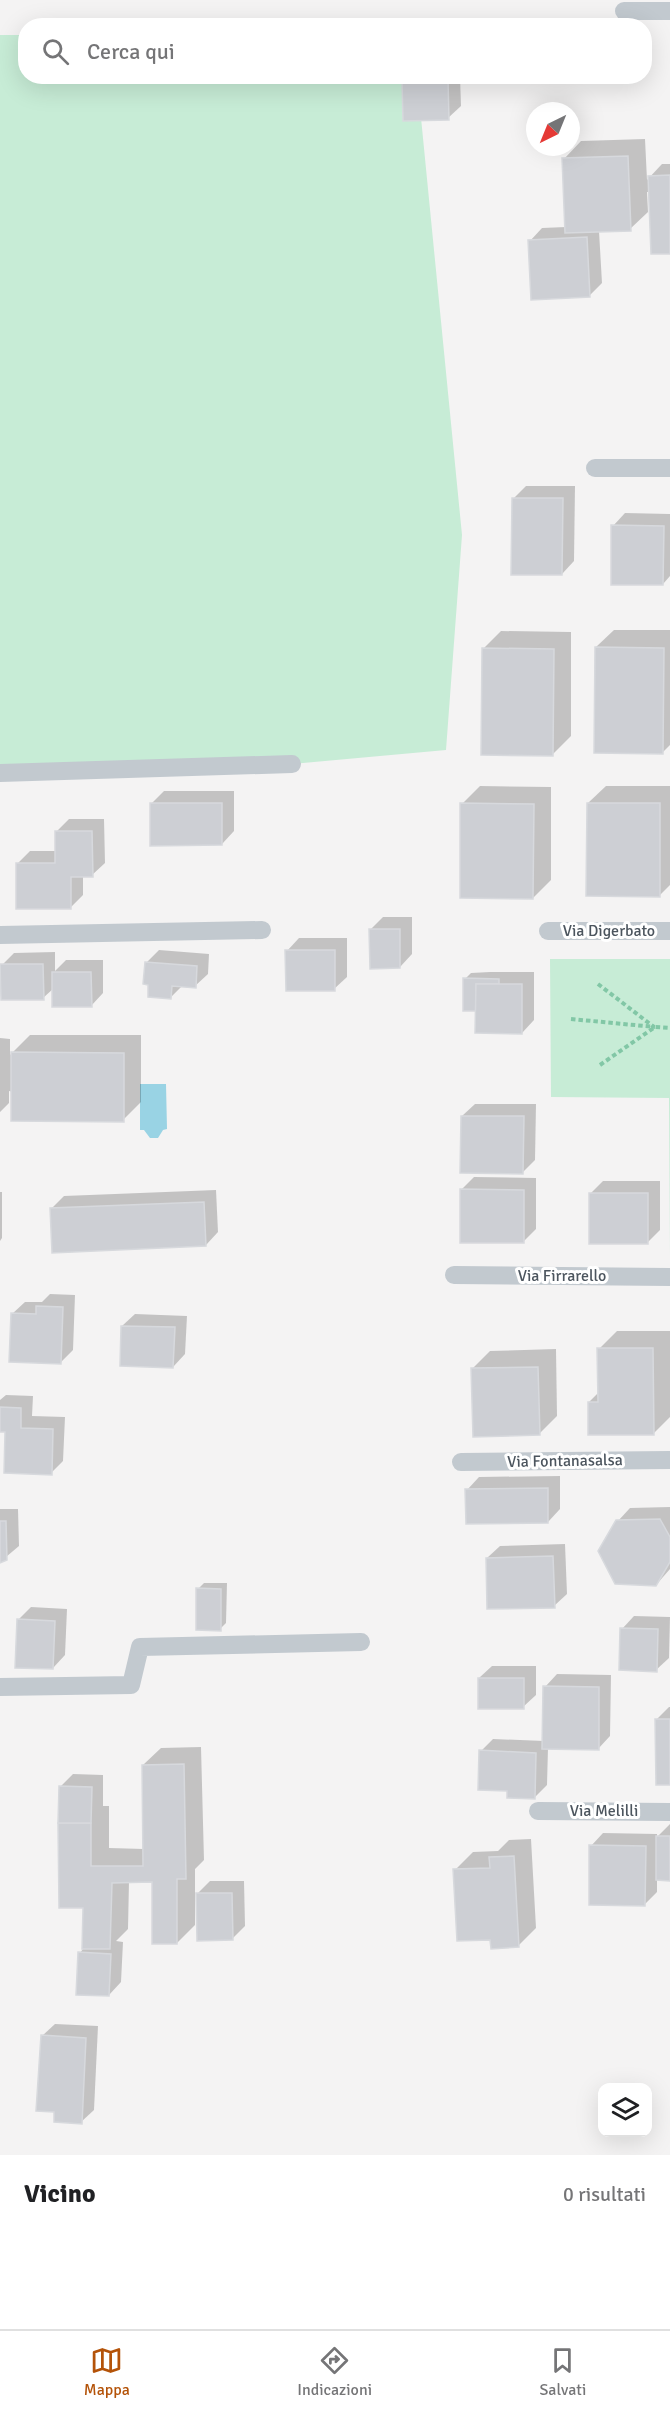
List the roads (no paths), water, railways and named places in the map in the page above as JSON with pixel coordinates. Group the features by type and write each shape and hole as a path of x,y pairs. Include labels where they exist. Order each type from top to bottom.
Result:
{"lane":[{"path":"624,11 670,11"},
{"path":"595,468 670,468"},
{"path":"0,773 292,764"},
{"path":"0,935 262,930"},
{"name":"Via Digerbato","path":"548,931 670,931"},
{"name":"Via Firrarello","path":"454,1275 670,1277"},
{"name":"Via Fontanasalsa","path":"461,1462 670,1460"},
{"path":"0,1687 131,1685 140,1647 361,1642"},
{"name":"Via Melilli","path":"538,1811 670,1812"}],"water":[{"path":"140,1084 166,1084 167,1129 163,1130 158,1138 150,1138 144,1130 140,1130"}]}
